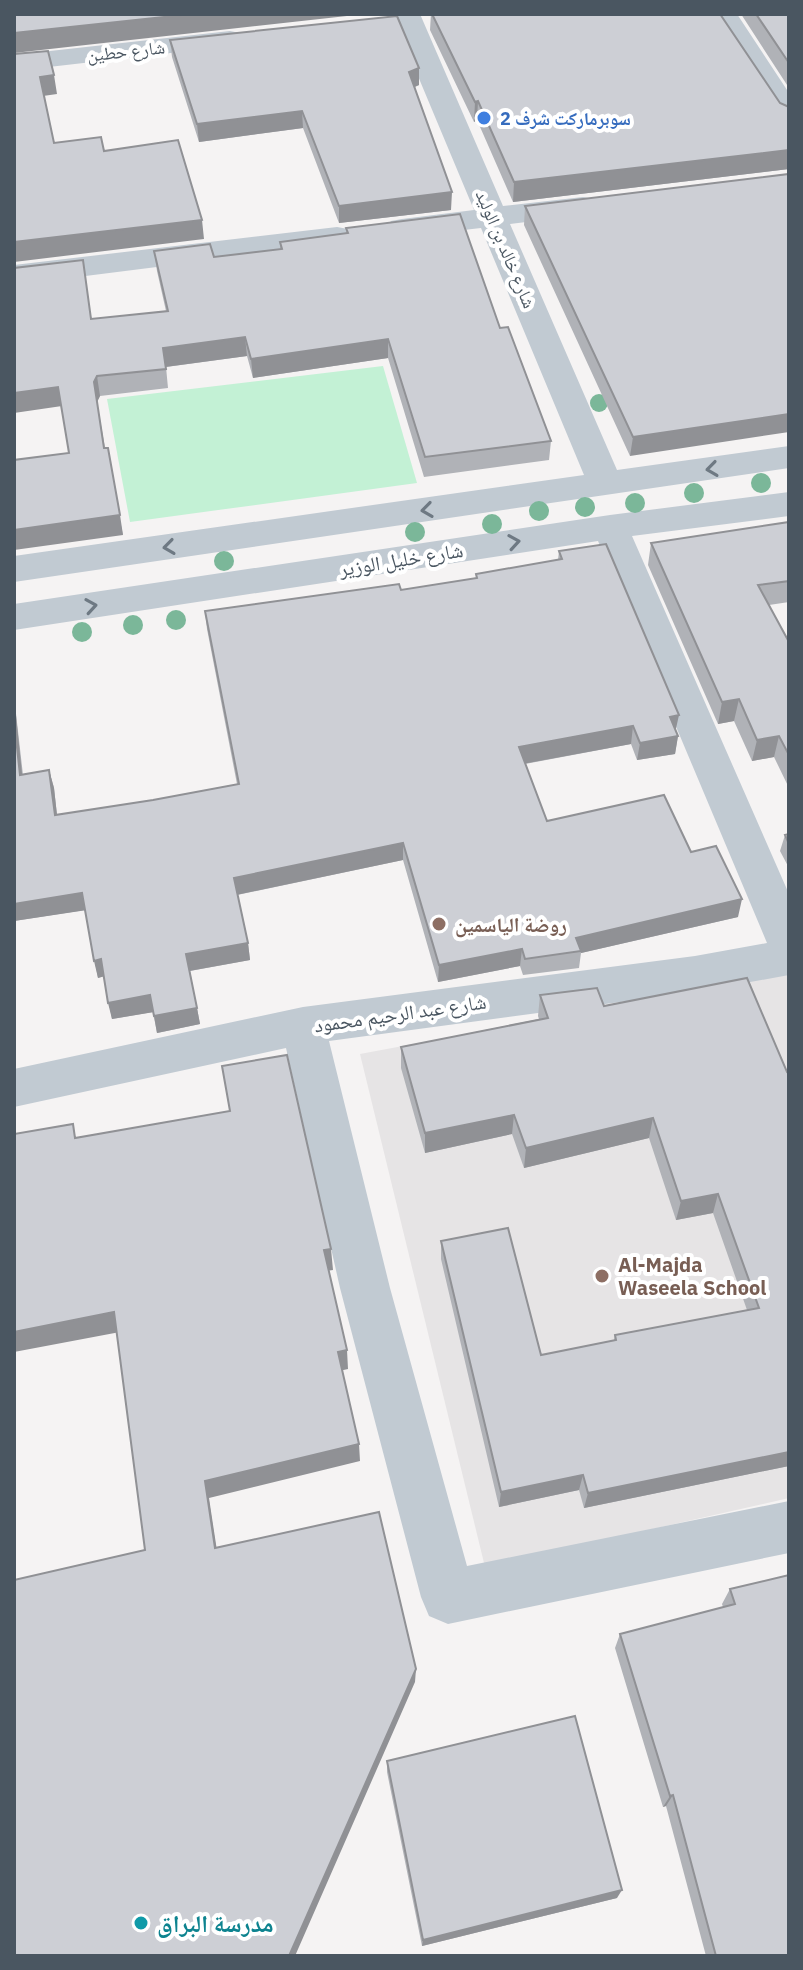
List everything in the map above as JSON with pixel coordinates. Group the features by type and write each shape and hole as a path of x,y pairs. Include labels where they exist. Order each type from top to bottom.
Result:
{"street":[{"path":"723,14 789,115"},
{"name":"شارع خالد بن الوليد","path":"406,19 605,484"},
{"name":"شارع حطين","path":"14,63 250,37"},
{"path":"14,275 618,202"},
{"path":"14,569 789,457"},
{"name":"شارع خليل الوزير","path":"14,617 610,527 789,504"},
{"path":"610,527 789,943"},
{"name":"شارع عبد الرحيم محمود","path":"14,1088 303,1026 695,974 789,957"},
{"path":"303,1026 365,1288 448,1597 789,1527"}],"shaded area":[{"name":"Al-Majda Waseela School","path":"789,974 789,1498 485,1567 360,1054"}],"green space":[{"path":"383,366 417,483 130,522 107,399"}],"building":[{"path":"14,14 192,14 14,33"},
{"path":"432,14 720,14 780,103 789,107 789,150 514,182 478,101 475,102"},
{"path":"756,14 789,14 789,63"},
{"path":"397,16 419,68 409,72 452,192 339,206 302,111 197,124 170,40"},
{"path":"48,51 54,75 40,77 54,143 101,137 104,151 178,140 202,220 14,242 14,54"},
{"path":"789,174 789,414 633,437 525,206"},
{"path":"460,214 500,328 508,327 551,441 425,457 388,339 251,359 245,337 163,348 166,369 97,376 94,382 104,448 108,448 120,515 14,530 14,460 69,453 58,387 14,393 14,268 83,260 91,319 168,311 154,251 210,244 214,257 282,249 280,242 348,233 346,228"},
{"path":"789,522 789,581 758,585 789,642 789,755 779,736 757,740 739,699 722,702 651,543"},
{"path":"606,544 679,715 670,717 678,736 640,743 633,726 519,747 547,821 664,795 691,852 716,846 742,899 576,938 581,951 525,959 522,949 439,965 403,843 234,878 248,943 186,954 197,1008 154,1016 150,995 108,1003 101,959 94,961 82,893 14,904 14,720 20,775 49,770 55,815 239,784 205,611 399,584 401,590 477,578 476,574 562,559 559,551"},
{"path":"747,978 789,1071 789,1452 588,1493 583,1475 501,1492 441,1241 508,1228 541,1355 616,1340 615,1335 759,1308 718,1194 681,1201 653,1118 526,1148 514,1115 425,1133 401,1047 548,1018 540,995 597,988 604,1006"},
{"path":"287,1055 331,1249 324,1250 347,1350 338,1352 359,1444 205,1481 215,1548 379,1512 416,1669 289,1956 14,1956 14,1580 145,1550 114,1312 14,1332 14,1134 73,1124 75,1138 230,1111 222,1066"},
{"path":"789,1575 789,1956 716,1956 673,1795 670,1796 620,1634 735,1604 730,1589"},
{"path":"575,1716 622,1890 423,1940 387,1761"}],"place":[{"name":"سوبرماركت شرف 2","path":"484,118"},
{"name":"روضة الياسمين","path":"439,924"},
{"name":"Al-Majda Waseela School","path":"602,1276"},
{"name":"مدرسة البراق","path":"141,1923"}]}
